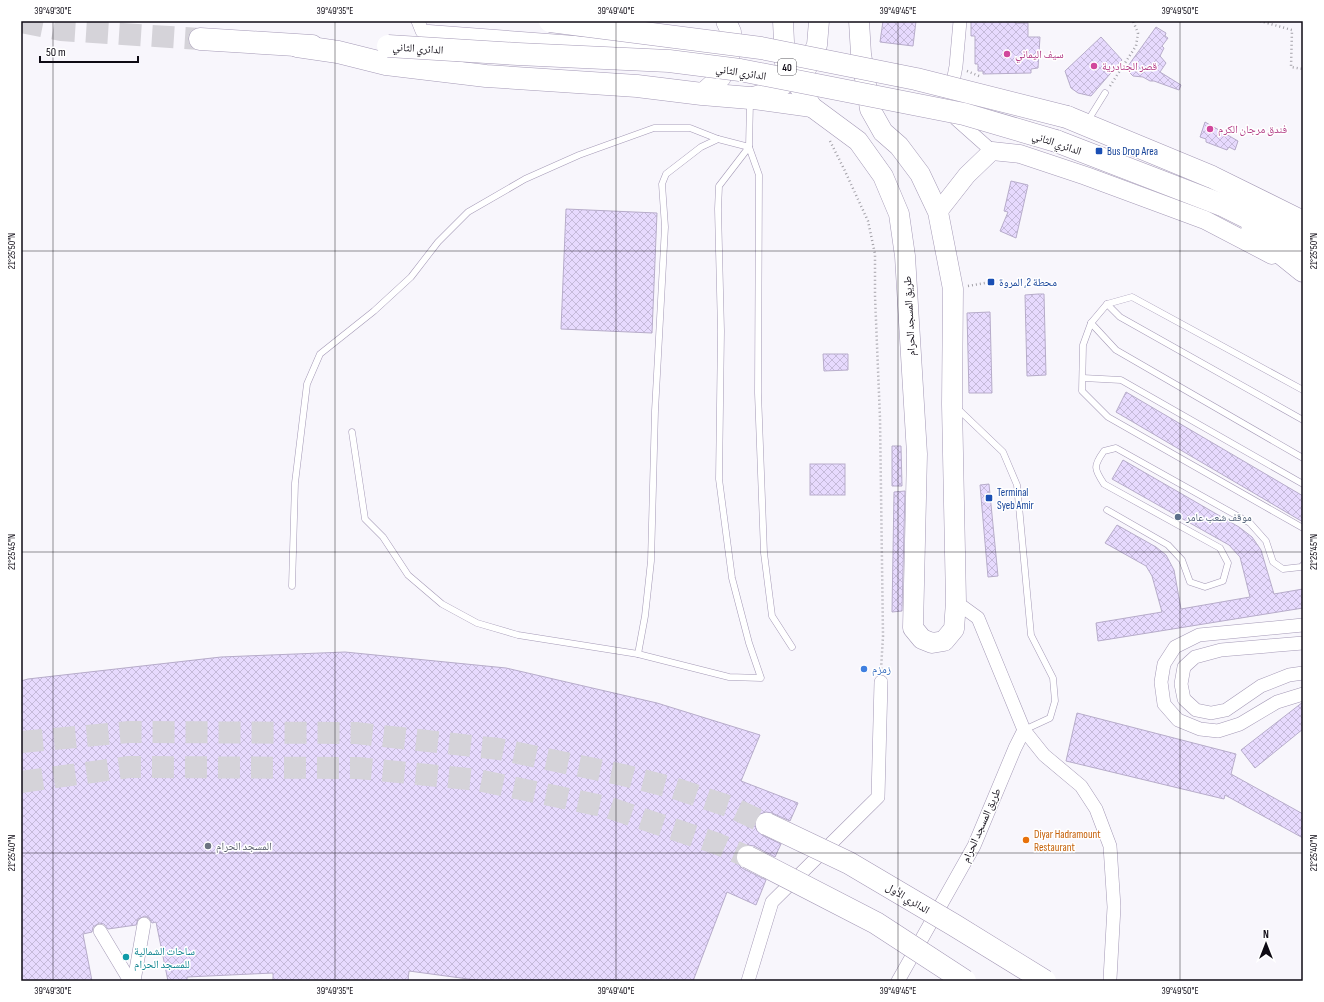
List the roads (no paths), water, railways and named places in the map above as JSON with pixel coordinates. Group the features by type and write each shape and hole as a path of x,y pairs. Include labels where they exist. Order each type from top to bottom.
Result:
{"highway":[{"path":"550,21 761,48 916,79 1076,120 1212,177 1303,210"},
{"name":"الدائري الثاني","path":"200,39 297,46 387,55 518,54 669,61 740,70 964,114 1056,141 1222,205 1303,245"},
{"path":"387,55 486,76 637,86 750,98"},
{"path":"1212,177 1303,222"},
{"path":"1222,205 1301,270"},
{"name":"الدائري الأول","path":"766,824 849,863 1045,981"},
{"path":"748,857 876,923 965,981"}],"main road":[{"path":"702,94 722,77 730,54 731,32 726,21"},
{"name":"طريق المسجد الحرام","path":"783,21 785,63 793,77 812,107 858,141 883,176 899,214 906,256 917,454 913,628 922,639 932,643 944,641 954,629 956,602"},
{"path":"750,98 776,90 807,67 817,45 819,21"},
{"path":"859,21 861,54 870,109 883,132 899,146 920,174 938,212 953,289 952,404 956,602"},
{"path":"750,98 812,107"}],"street":[{"path":"418,21 422,31 730,54"},
{"path":"960,21 956,66 949,103 956,119 992,151 1020,154 1086,176 1205,220 1301,270"},
{"path":"938,212 966,175 992,151"},
{"path":"956,602 978,618 1024,730 1044,755 1081,786 1096,809 1110,846 1114,907 1110,979"},
{"path":"1303,625 1199,635 1175,647 1164,664 1161,682 1164,704 1178,720 1200,729 1218,731 1240,724 1277,702 1303,694"},
{"path":"1303,643 1221,650 1194,657 1184,668 1181,684 1184,699 1196,710 1211,713 1226,710 1261,686 1289,675 1303,673"},
{"path":"748,981 756,961 772,902 878,797 881,682"},
{"name":"طريق المسجد الحرام","path":"898,981 974,846 1024,730"},
{"path":"134,981 144,924"},
{"path":"100,931 130,981"}],"lane":[{"path":"1076,120 1105,93"},
{"path":"750,98 749,147 759,175 758,392 764,553 772,616 792,647"},
{"path":"292,586 295,483 307,384 320,354 374,312 411,278 438,242 468,212 525,179 579,155 654,128 690,128 718,139 749,147"},
{"path":"638,654 645,616 651,561 655,411 666,226 662,184 666,174 683,160 701,147 718,139"},
{"path":"352,432 365,519 383,537 408,575 442,604 477,623 518,635 638,654 729,677 761,678 749,643 732,578 719,478 721,331 718,209 719,186 749,147"},
{"path":"1303,390 1132,297 1107,304 1091,323 1083,345 1082,391 1108,417 1303,528"},
{"path":"1107,304 1120,317 1303,420"},
{"path":"1091,323 1116,350 1303,458"},
{"path":"1083,378 1121,380 1303,484"},
{"path":"952,404 1003,452 1017,485 1031,635 1053,678 1055,701 1050,718 1024,730"},
{"path":"1107,510 1168,545 1182,560 1190,582 1205,587 1223,581 1228,564 1220,548 1104,484 1096,473 1096,461 1104,451 1116,448 1250,523 1266,541 1273,562 1283,569 1301,567 1303,565"}],"tunnel":[{"path":"21,22 61,30 200,39"},
{"path":"21,742 129,732 356,733 499,749 623,775 674,788 731,807 767,824"},
{"path":"21,782 129,767 358,768 478,780 607,807 718,844 748,857"}],"place":[{"name":"سيف اليماني","path":"1007,54"},
{"name":"قصر الجنادرية","path":"1094,66"},
{"name":"فندق مرجان الكرم","path":"1210,129"},
{"name":"Bus Drop Area","path":"1099,151"},
{"name":"محطة 2, المروة","path":"991,282"},
{"name":"Terminal Syeb Amir","path":"989,498"},
{"name":"موقف شعب عامر","path":"1178,517"},
{"name":"زمزم","path":"864,669"},
{"name":"Diyar Hadramount Restaurant","path":"1026,840"},
{"name":"المسجد الحرام","path":"208,846"},
{"name":"ساحات الشمالية للمسجد الحرام","path":"126,957"}]}
